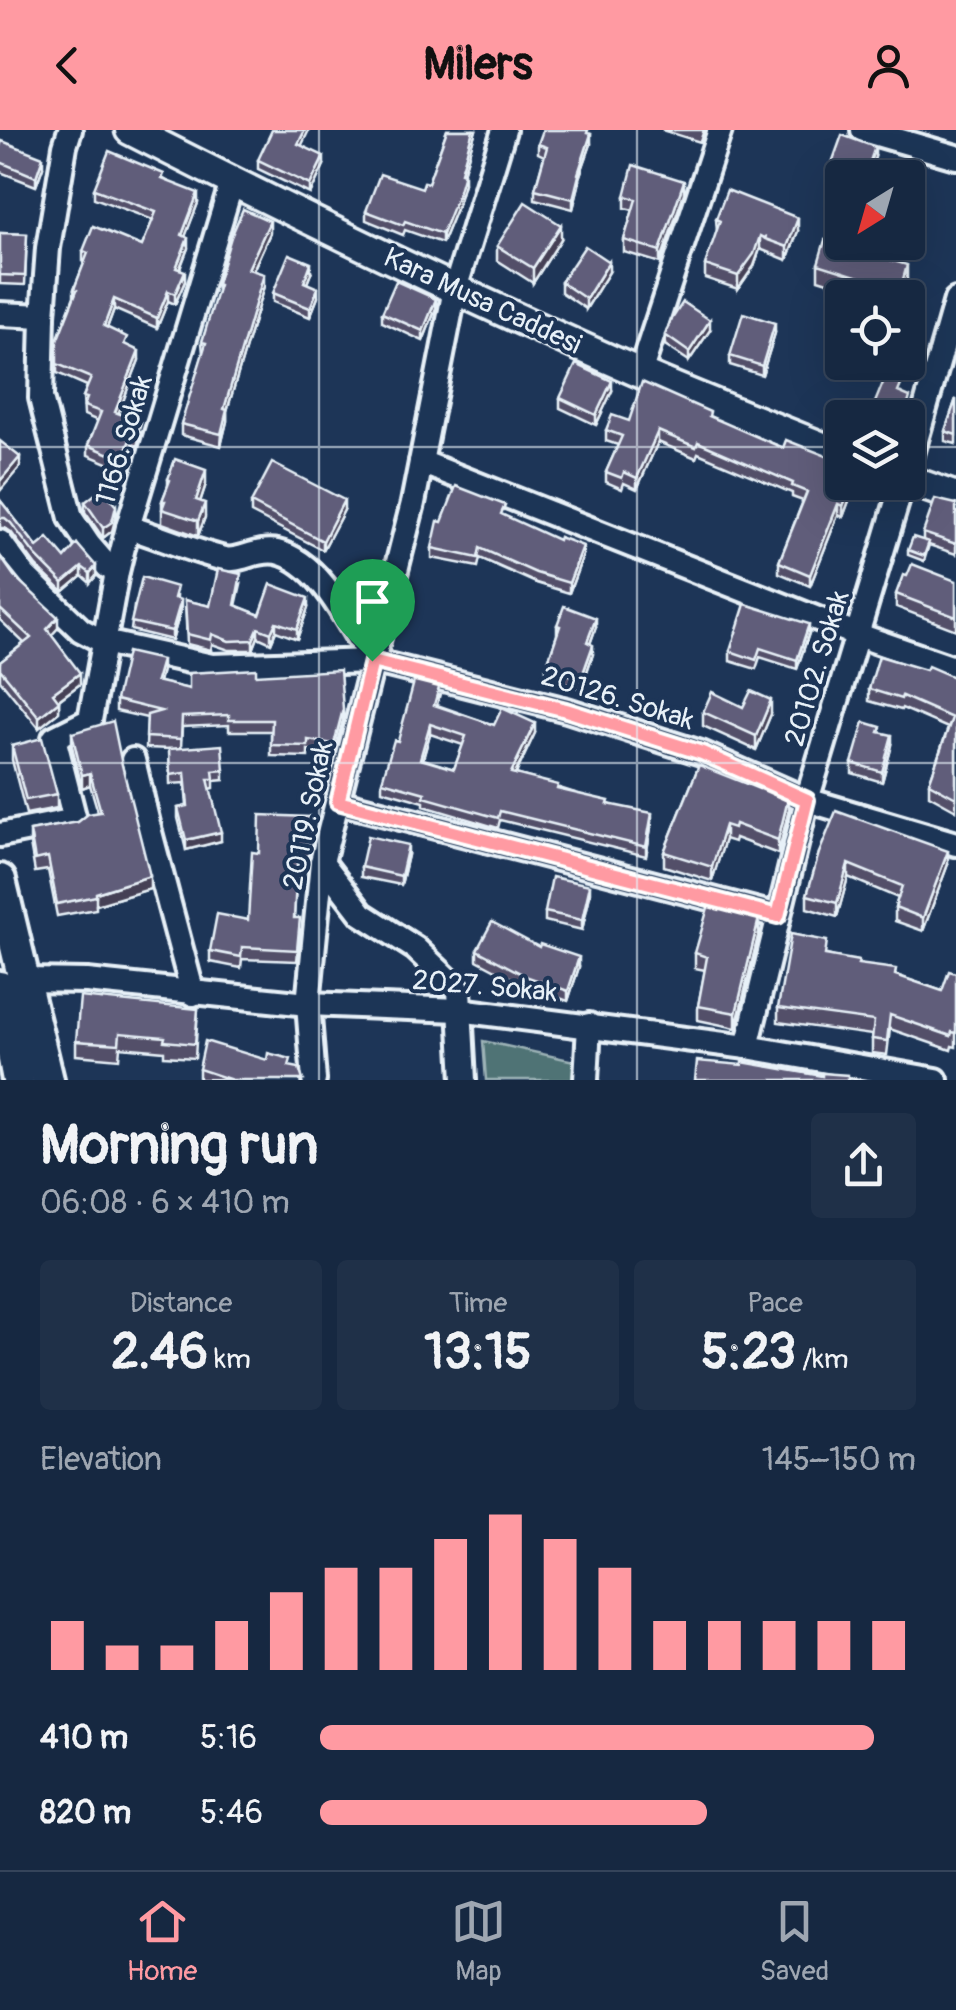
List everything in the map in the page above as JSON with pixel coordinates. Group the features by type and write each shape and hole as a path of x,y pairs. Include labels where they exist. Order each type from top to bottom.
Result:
{"main road":[{"path":"0,880 13,984 18,1080"},
{"path":"13,984 48,1080"}],"street":[{"path":"70,130 48,248 41,398 71,518 89,544 117,572"},
{"name":"Kara Musa Caddesi","path":"130,130 455,289 640,373 825,447"},
{"name":"20119. Sokak","path":"314,1080 308,1004 322,862 413,504 455,289 504,130"},
{"path":"640,373 720,130"},
{"path":"864,130 956,157"},
{"name":"1166. Sokak","path":"0,835 75,820 54,738 90,720 128,527 232,182"},
{"path":"925,408 956,300"},
{"path":"0,314 42,316"},
{"path":"421,462 858,635 956,669"},
{"path":"925,488 956,497"},
{"name":"20102. Sokak","path":"746,1047 807,800 899,500"},
{"path":"128,527 230,560 252,552 276,552 302,562 323,584 372,661"},
{"path":"0,542 39,590 81,630 104,642"},
{"name":"20126. Sokak","path":"104,642 212,666 372,661 566,710 684,748 807,800 956,844"},
{"path":"133,760 193,994"},
{"path":"338,802 778,916"},
{"path":"322,862 362,914 415,948 459,990 464,1080"},
{"name":"2027. Sokak","path":"13,984 87,981 308,1004 459,1010 746,1047 874,1074 936,1080"},
{"path":"586,1080 589,1025"}],"green space":[{"path":"483,1041 574,1061 573,1080 486,1080"}],"building":[{"path":"272,130 305,130 298,144 324,156 310,185 258,160"},
{"path":"447,130 473,130 458,194 442,234 366,211 380,174 422,188 424,182 428,183"},
{"path":"543,130 588,130 591,134 573,199 535,189 547,147 538,144"},
{"path":"842,135 875,147 870,160 833,160"},
{"path":"2,141 43,157 36,177 0,162"},
{"path":"109,151 198,193 182,235 188,238 176,268 185,271 175,294 168,291 157,318 114,299 104,326 127,337 124,344 139,351 115,412 141,422 122,459 88,445 101,412 84,406 87,398 83,397 91,378 57,364 57,341 77,290 74,289 88,253 83,251 93,226 142,246 156,212 94,189"},
{"path":"633,165 684,181 660,251 624,240 636,199 625,196"},
{"path":"727,190 798,218 787,247 760,236 754,254 738,276 705,265"},
{"path":"525,202 561,225 533,268 497,246"},
{"path":"243,209 270,221 248,269 264,274 224,409 227,410 221,434 181,424 206,343 202,342 217,284"},
{"path":"0,233 27,234 25,276 0,275"},
{"path":"825,240 825,260 891,260 907,265 903,280 868,280 818,264"},
{"path":"585,246 609,262 586,299 561,282"},
{"path":"289,254 311,263 304,282 318,288 310,308 273,293"},
{"path":"396,281 436,299 423,331 382,313"},
{"path":"683,302 710,320 689,352 665,335"},
{"path":"743,313 775,323 762,366 730,356"},
{"path":"576,364 612,381 596,415 560,398"},
{"path":"884,380 901,385 898,392 910,397 909,400 876,400"},
{"path":"642,382 783,448 786,440 825,455 825,500 845,500 843,506 838,504 810,575 779,562 807,492 698,442 696,447 658,431 637,478 624,472 622,478 606,472 622,436 606,430 612,415 629,421"},
{"path":"956,399 956,435 945,431"},
{"path":"0,441 20,457 0,481"},
{"path":"175,459 206,470 196,500 205,503 198,521 162,509"},
{"path":"272,463 344,500 323,541 251,503"},
{"path":"456,486 505,505 501,514 558,540 559,537 583,546 569,583 480,548 478,558 432,548 438,521 442,522"},
{"path":"102,489 116,506 112,522 103,528 85,502"},
{"path":"935,499 956,504 956,544 923,533"},
{"path":"0,500 37,547 48,538 65,558 77,544 96,566 90,573 82,567 63,583 11,523 0,518"},
{"path":"913,537 929,542 924,556 908,550"},
{"path":"0,556 14,576 58,617 47,629 80,673 53,693 59,701 39,717 0,669 0,662 31,638 0,609"},
{"path":"912,564 956,581 956,617 896,594"},
{"path":"218,569 241,574 235,605 260,615 271,584 308,598 297,629 276,622 271,633 258,628 253,640 229,641 212,634 211,640 187,634 185,600 210,606"},
{"path":"142,577 177,587 174,598 181,600 172,631 131,622"},
{"path":"745,604 809,624 797,660 760,648 756,660 730,651"},
{"path":"564,606 596,618 587,642 593,645 581,679 546,667"},
{"path":"127,652 162,660 156,681 189,689 189,673 256,669 256,675 340,670 343,709 334,744 308,740 308,746 271,745 272,720 229,720 229,715 182,717 181,739 146,737 147,715 161,711 116,700"},
{"path":"879,656 926,670 928,666 956,678 956,798 929,783 952,718 902,696 901,699 869,689"},
{"path":"415,678 440,684 434,705 494,725 502,708 535,723 511,773 609,801 608,804 652,813 646,847 500,811 498,818 382,781 394,740 398,741","holes":["430,724 466,736 454,769 420,759"]},
{"path":"751,691 771,700 756,736 703,712 712,692 743,707"},
{"path":"113,721 150,876 96,896 57,904 48,857 35,860 30,831 78,822 88,814 101,812 90,773 82,775 72,733"},
{"path":"864,722 892,735 882,772 852,763"},
{"path":"42,738 57,794 26,800 12,746"},
{"path":"222,745 224,770 213,771 214,779 208,779 221,832 186,840 178,808 188,806 185,773 170,775 169,749"},
{"path":"699,765 759,789 761,784 789,795 778,840 735,824 734,828 725,825 712,867 664,852"},
{"path":"836,811 948,851 923,918 895,907 902,886 848,864 837,903 807,895"},
{"path":"260,815 309,817 308,844 298,844 294,918 300,918 297,950 242,947 241,957 210,951 217,914 248,920 252,852 259,853"},
{"path":"368,836 408,845 401,876 361,867"},
{"path":"552,877 590,885 582,920 545,912"},
{"path":"709,904 759,918 736,1013 698,1006 707,957 695,953"},
{"path":"492,922 539,947 540,944 579,957 568,991 528,977 477,950"},
{"path":"791,934 827,941 825,955 896,969 895,975 942,991 949,971 956,973 956,1033 951,1036 890,1015 887,1041 872,1039 874,1021 778,1008"},
{"path":"80,997 198,1009 195,1044 120,1033 119,1044 76,1041"},
{"path":"205,1041 267,1060 268,1053 291,1059 289,1066 299,1068 303,1080 232,1080 199,1069"},
{"path":"697,1061 742,1062 822,1076 848,1075 848,1080 695,1080"}],"route":[{"path":"372,661 566,710 702,753 807,800 778,916 338,802 372,661"}]}
